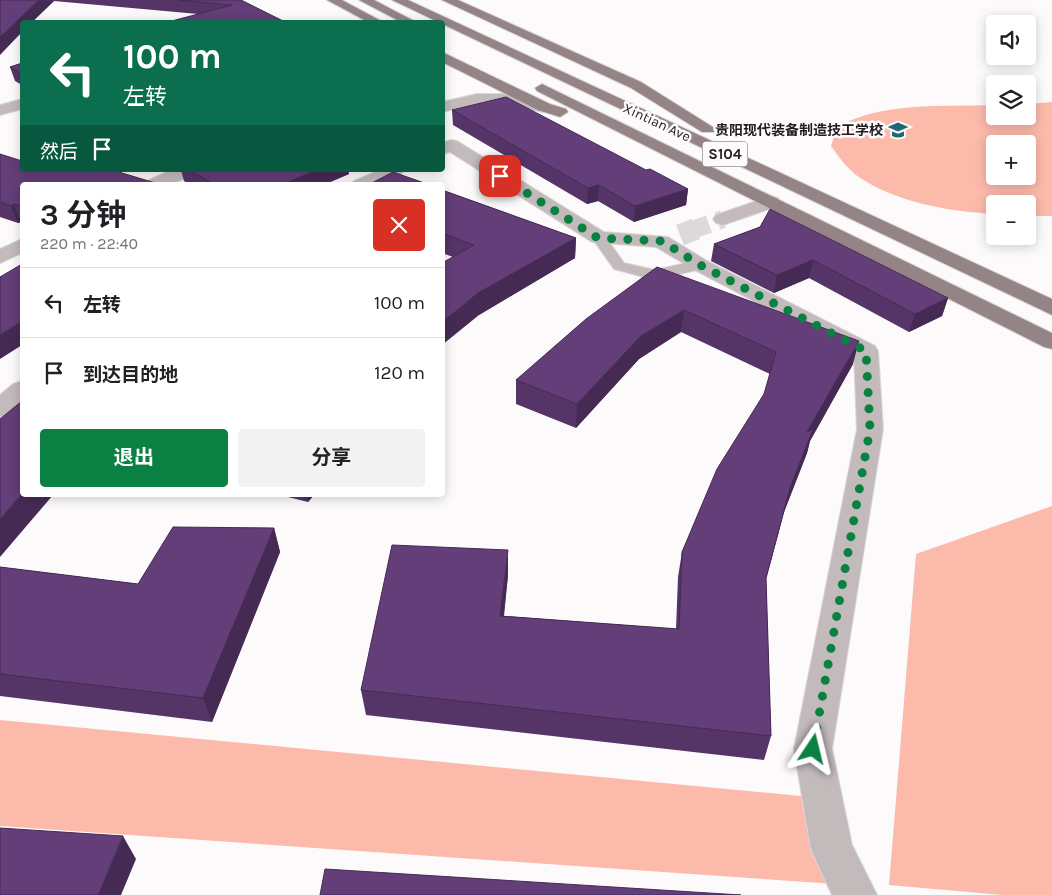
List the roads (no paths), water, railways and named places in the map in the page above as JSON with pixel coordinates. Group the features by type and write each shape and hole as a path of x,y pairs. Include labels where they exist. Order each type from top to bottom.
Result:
{"main road":[{"path":"332,0 373,20"},
{"path":"365,0 406,20"},
{"name":"Xintian Ave","path":"398,0 441,20"},
{"path":"448,0 636,85 819,198"},
{"name":"Xintian Ave","path":"445,22 1052,308"},
{"name":"Xintian Ave","path":"445,40 1052,342"},
{"path":"445,57 544,106 655,144"}],"street":[{"path":"445,106 477,98 502,99 544,106"},
{"path":"3,109 20,105"},
{"path":"3,109 20,115"},
{"path":"445,148 451,145 598,238 671,238 700,265 866,351 870,429 813,749 832,848 855,895"},
{"path":"142,172 156,182"},
{"path":"159,182 181,172"},
{"path":"367,182 390,172"},
{"path":"723,219 771,202"},
{"path":"0,257 20,246"},
{"path":"0,409 20,391"}],"lane":[{"path":"598,238 619,266 655,274 700,265"}],"tunnel":[{"path":"692,230 723,219"},
{"path":"680,235 696,229"}],"place":[{"name":"贵阳现代装备制造技工学校","path":"898,130"}]}
